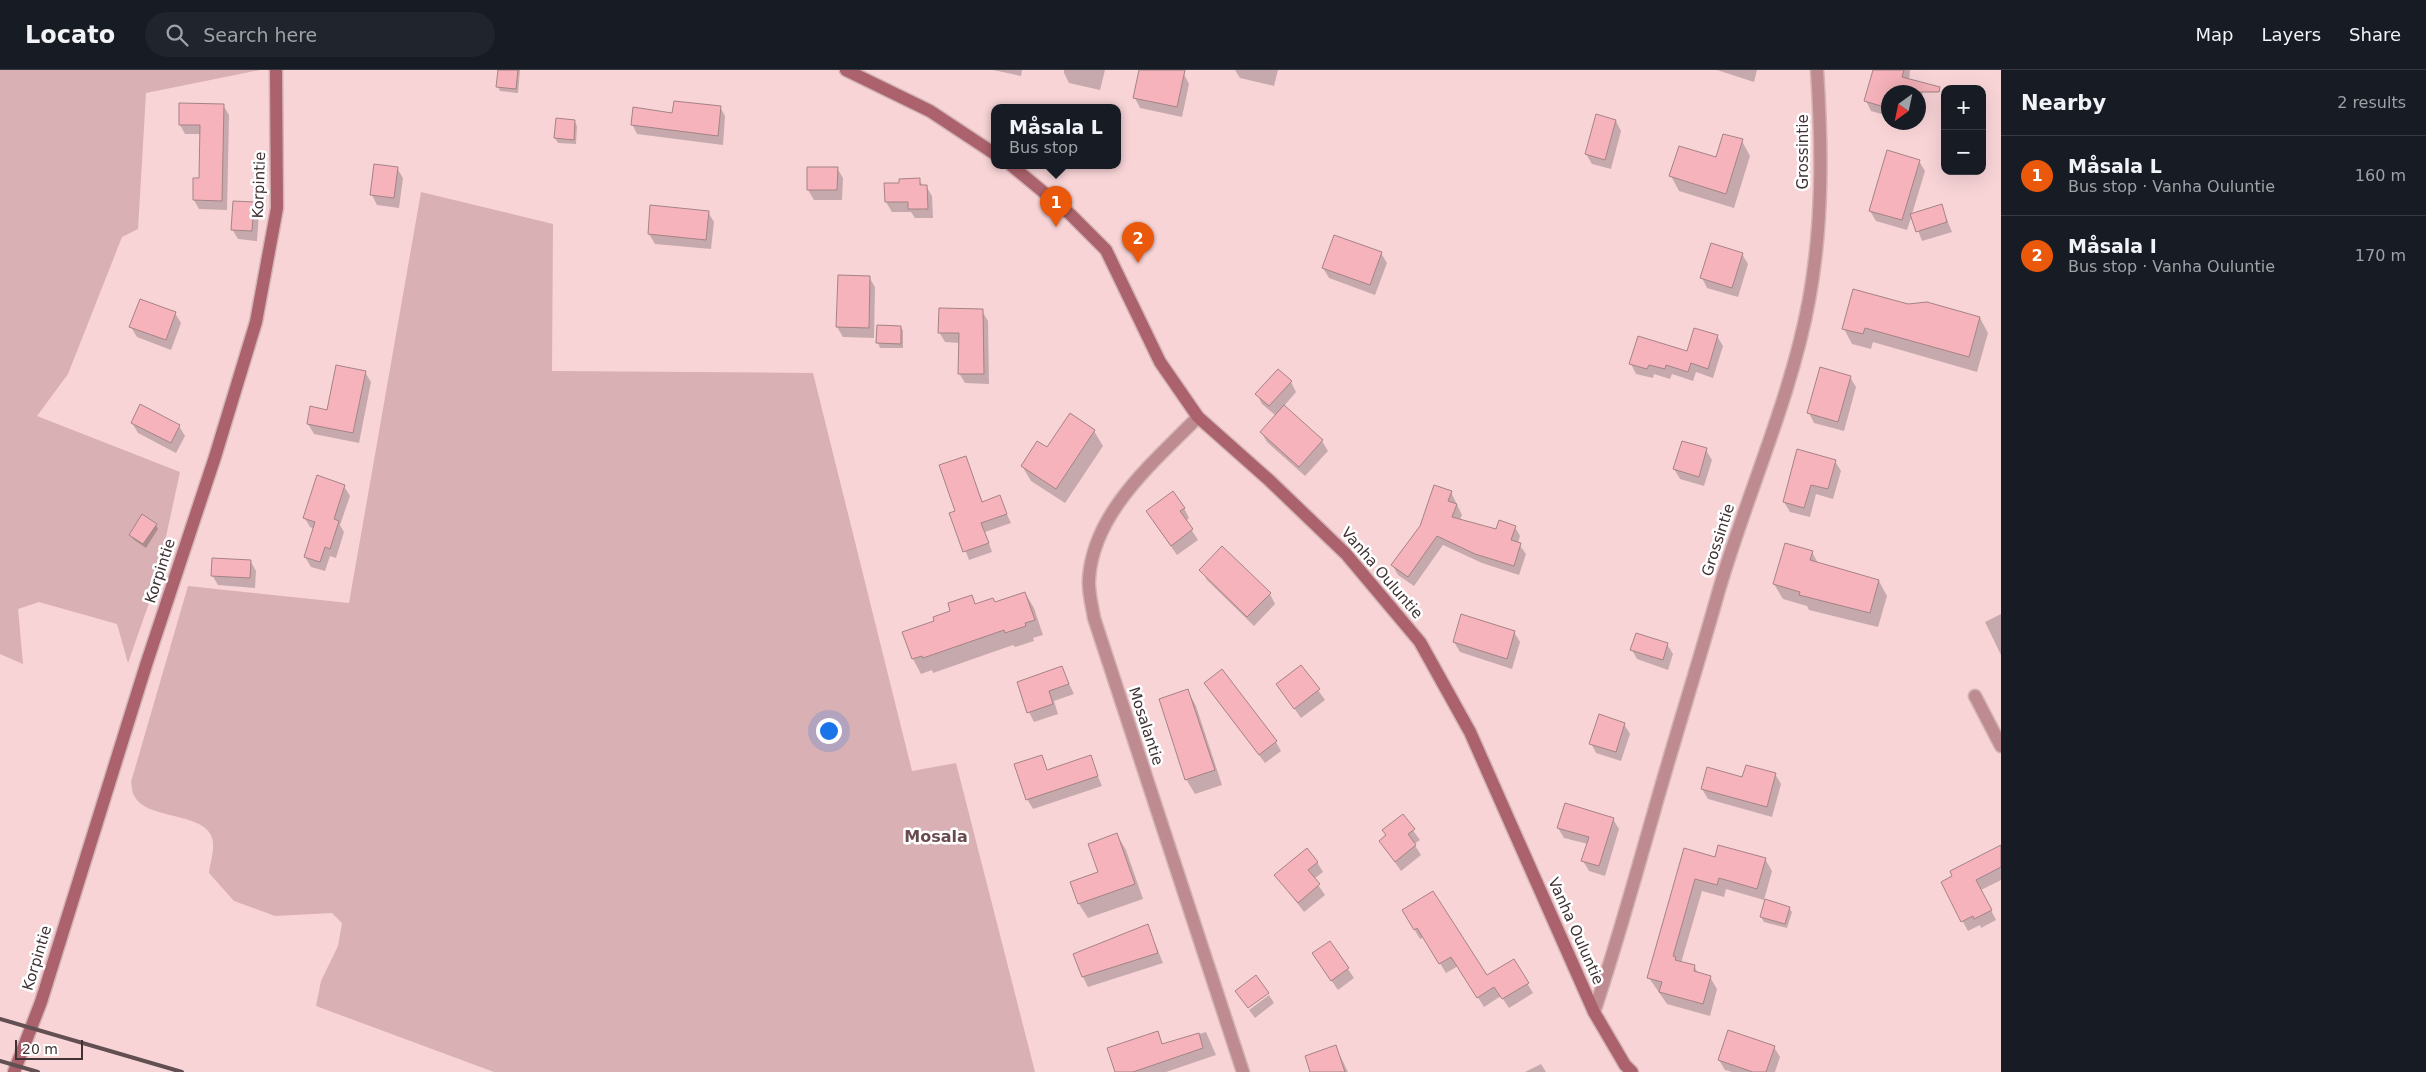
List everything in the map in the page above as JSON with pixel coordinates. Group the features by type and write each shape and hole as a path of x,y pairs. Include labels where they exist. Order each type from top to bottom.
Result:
{"street":[{"name":"Korpintie","path":"14,1072 40,1002 256,322 277,208 276,70"},
{"path":"846,70 930,111 991,151"},
{"name":"Grossintie","path":"1594,1012 1618,944 1720,587 1778,415 1809,302 1817,250 1820,200 1820,108 1817,70"},
{"name":"Vanha Ouluntie","path":"1016,169 1070,214 1106,250 1160,362 1198,417 1269,480 1346,554 1420,642 1470,732 1594,1012 1625,1065 1632,1072"},
{"name":"Mosalantie","path":"1198,417 1132,485 1112,514 1092,557 1089,581 1097,627 1243,1072"},
{"path":"1975,696 2001,746"}],"shaded area":[{"path":"0,70 260,70 146,93 138,229 122,237 68,374 37,416 180,472 156,583 128,663 117,624 39,602 18,609 23,664 0,654"},
{"path":"421,192 553,224 552,371 813,373 912,771 956,763 1035,1072 494,1072 316,1006 321,981 338,946 342,923 332,913 275,916 234,901 209,873 213,842 209,832 201,825 190,820 152,810 142,805 135,797 131,782 188,586 349,603"}],"building":[{"path":"498,70 518,70 516,89 496,87"},
{"path":"1139,70 1185,70 1177,107 1133,98"},
{"path":"1873,70 1904,70 1902,77 1940,87 1939,92 1926,92 1926,85 1881,85 1881,106 1864,101"},
{"path":"674,101 721,106 718,136 631,125 633,107 672,113"},
{"path":"179,103 224,104 222,201 193,200 193,178 199,178 200,125 179,125"},
{"path":"1596,114 1616,120 1605,160 1585,154"},
{"path":"556,118 575,120 574,140 554,138"},
{"path":"1723,134 1743,139 1726,194 1669,176 1679,146 1716,157"},
{"path":"1887,150 1920,160 1902,220 1869,211"},
{"path":"374,164 398,167 394,198 370,195"},
{"path":"807,167 838,167 837,190 807,190"},
{"path":"920,178 920,185 927,185 928,209 908,209 908,202 885,202 884,183 899,183 899,179"},
{"path":"233,201 254,202 252,231 231,230"},
{"path":"1942,204 1947,222 1916,232 1910,214"},
{"path":"650,205 709,211 706,240 648,234"},
{"path":"1334,235 1382,252 1370,285 1322,268"},
{"path":"1711,243 1743,253 1732,288 1700,278"},
{"path":"838,275 870,276 869,328 836,327"},
{"path":"1853,289 1908,304 1927,302 1980,317 1969,357 1865,328 1863,334 1842,329"},
{"path":"140,299 176,312 166,340 129,327"},
{"path":"939,308 983,309 984,374 958,374 959,333 938,333"},
{"path":"877,325 901,326 901,344 876,343"},
{"path":"1694,328 1718,335 1708,369 1691,363 1688,372 1666,365 1665,369 1649,365 1647,369 1629,364 1638,336 1687,351"},
{"path":"336,365 366,371 353,433 307,424 310,406 327,410"},
{"path":"1820,367 1851,376 1838,422 1807,413"},
{"path":"1278,369 1292,381 1269,406 1255,394"},
{"path":"140,404 180,425 171,443 131,423"},
{"path":"1284,405 1323,440 1299,467 1260,432"},
{"path":"1070,413 1095,430 1056,489 1021,466 1037,441 1047,447"},
{"path":"1682,441 1707,448 1699,477 1673,469"},
{"path":"1797,449 1836,460 1828,489 1811,485 1804,508 1783,502"},
{"path":"966,456 982,502 1000,495 1007,514 981,523 989,543 963,552 949,513 955,511 939,465"},
{"path":"317,475 345,485 334,519 339,521 330,549 325,547 320,562 304,557 315,522 303,518"},
{"path":"1434,485 1452,491 1448,501 1457,504 1452,517 1496,529 1499,520 1516,526 1511,540 1521,543 1514,566 1475,554 1437,536 1408,577 1391,565 1420,526"},
{"path":"1173,491 1185,508 1180,511 1193,529 1171,546 1146,511"},
{"path":"142,514 157,524 143,544 129,535"},
{"path":"1785,543 1813,551 1810,560 1879,580 1870,613 1799,595 1800,592 1773,584"},
{"path":"1222,546 1271,593 1247,617 1199,570"},
{"path":"212,558 251,560 250,578 211,576"},
{"path":"1025,592 1035,620 1025,623 1026,626 1005,633 1004,630 923,658 922,656 912,659 902,632 934,621 933,617 950,611 948,603 972,595 975,604 993,598 995,602"},
{"path":"1461,614 1515,631 1507,659 1453,642"},
{"path":"1636,633 1668,643 1663,660 1630,650"},
{"path":"1301,665 1320,689 1294,709 1276,684"},
{"path":"1062,666 1069,684 1049,691 1053,704 1027,713 1017,682"},
{"path":"1222,669 1277,741 1259,755 1204,683"},
{"path":"1188,689 1215,770 1185,780 1159,699"},
{"path":"1599,714 1625,723 1616,752 1589,744"},
{"path":"1042,755 1047,770 1091,755 1098,776 1026,800 1014,764"},
{"path":"1746,765 1776,773 1767,807 1701,789 1707,767 1742,777"},
{"path":"1565,803 1614,818 1599,866 1581,861 1589,837 1557,828"},
{"path":"1403,814 1415,829 1408,834 1416,845 1395,862 1379,841 1386,835 1382,830"},
{"path":"1117,833 1135,884 1078,904 1070,882 1098,872 1088,844"},
{"path":"1718,845 1766,858 1757,889 1719,878 1717,885 1695,879 1673,956 1676,957 1675,960 1695,965 1694,971 1711,976 1703,1004 1659,992 1662,982 1647,978 1684,848 1715,857"},
{"path":"2001,845 2001,867 1976,880 1992,910 1974,919 1973,916 1961,922 1941,882 1952,876 1950,871"},
{"path":"1307,848 1318,862 1308,870 1320,884 1298,903 1274,875"},
{"path":"1433,891 1487,975 1514,959 1529,983 1502,999 1494,987 1477,998 1451,957 1439,964 1417,928 1414,930 1402,910"},
{"path":"1765,899 1790,907 1785,924 1760,917"},
{"path":"1148,924 1158,953 1082,977 1073,954"},
{"path":"1330,941 1349,968 1331,981 1312,953"},
{"path":"1256,975 1269,993 1248,1008 1235,991"},
{"path":"1728,1030 1775,1046 1766,1072 1753,1072 1718,1060"},
{"path":"1158,1031 1162,1044 1199,1033 1203,1048 1133,1072 1115,1072 1107,1048"},
{"path":"1336,1045 1345,1072 1310,1072 1305,1056"}],"railway":[{"path":"0,1019 182,1072"},
{"path":"0,1061 38,1072"}],"place":[{"name":"Måsala L","path":"1056,227"},
{"name":"Måsala I","path":"1138,263"}],"district":[{"name":"Mosala","path":"936,836"}]}
